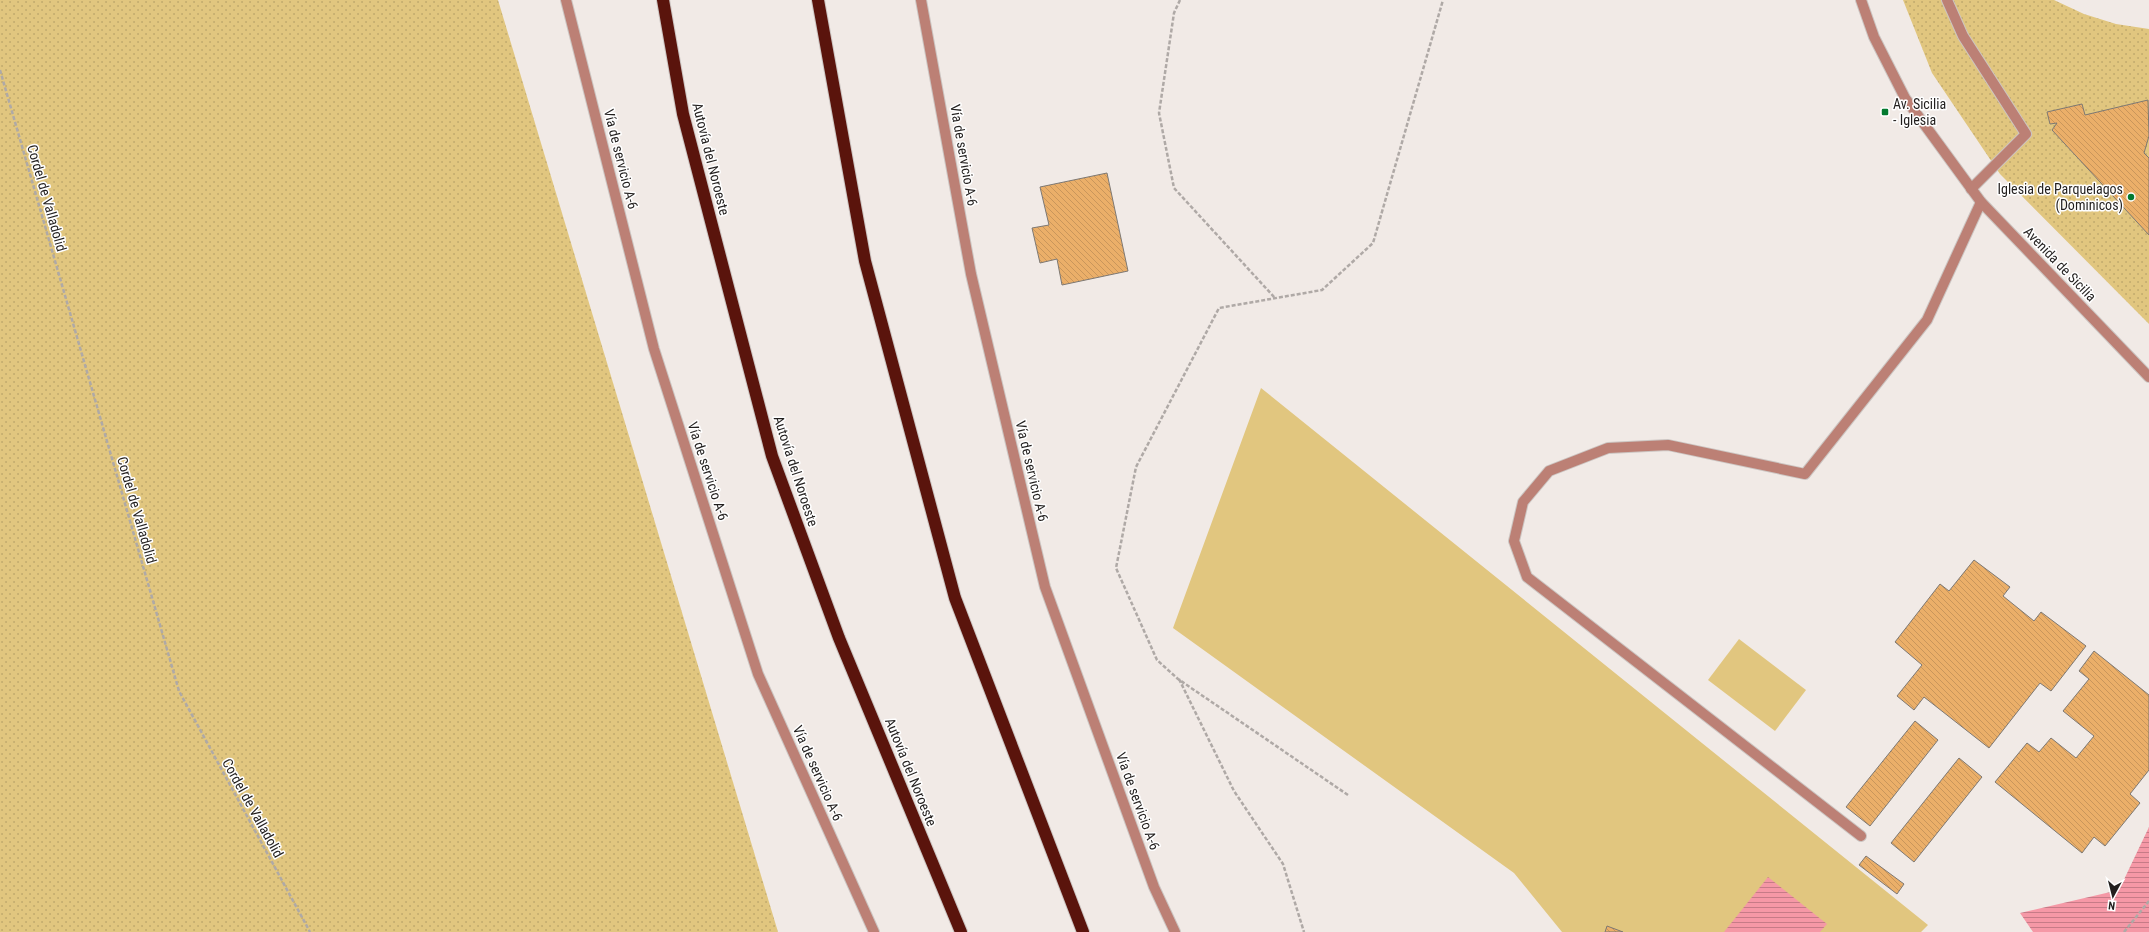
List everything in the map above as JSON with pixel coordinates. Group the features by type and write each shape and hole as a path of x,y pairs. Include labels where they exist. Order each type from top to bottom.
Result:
{"highway":[{"name":"Autovía del Noroeste","path":"663,0 683,114 772,456 839,638 961,932"},
{"path":"818,0 865,261 956,598 1083,932"}],"street":[{"name":"Vía de servicio A-6","path":"566,0 654,349 758,674 874,932"},
{"name":"Vía de servicio A-6","path":"921,0 971,274 1045,587 1154,887 1175,932"},
{"name":"Avenida de Sicilia","path":"1862,0 1874,37 1905,98 1971,189 1981,202 2149,377"},
{"path":"1947,0 1963,36 2026,134 1971,189"},
{"path":"1861,836 1527,576 1514,541 1522,502 1549,471 1608,448 1668,445 1805,474 1926,320 1981,202"}],"path":[{"path":"1180,0 1174,13 1159,113 1174,188 1275,298"},
{"path":"1348,795 1178,679 1157,660 1116,568 1136,467 1219,308 1322,290 1373,243 1443,0"},
{"name":"Cordel de Valladolid","path":"0,70 178,691 310,932"},
{"path":"1178,679 1234,791 1283,864 1304,932"},
{"path":"2124,932 2149,901"}],"shaded area":[{"path":"0,0 498,0 778,932 0,932"},
{"path":"1903,0 2054,0 2084,14 2116,24 2149,29 2149,324 2000,174 1932,73"},
{"path":"1261,388 1928,925 1921,932 1562,932 1514,873 1173,628"},
{"path":"1739,639 1806,690 1775,731 1708,680"},
{"path":"2149,827 2149,932 2033,932 2020,913 2119,890"},
{"path":"1768,877 1827,924 1820,932 1724,932"}],"building":[{"name":"Iglesia de Parquelagos (Dominicos)","path":"2148,100 2149,136 2144,153 2149,158 2149,235 2052,130 2057,123 2050,124 2047,112 2082,104 2085,115"},
{"path":"1107,173 1128,271 1062,285 1057,259 1040,263 1032,228 1049,225 1040,187"},
{"path":"1974,560 2010,587 2003,596 2034,621 2041,612 2086,646 2051,691 2040,683 1989,748 1924,697 1914,710 1897,696 1922,665 1895,642 1940,584 1949,591"},
{"path":"2094,651 2149,695 2149,770 2130,794 2140,803 2105,846 2094,837 2082,853 1995,782 2027,743 2039,752 2051,738 2076,758 2094,736 2063,711 2089,679 2079,671"},
{"path":"1915,721 1938,740 1870,826 1846,807"},
{"path":"1959,758 1982,777 1914,862 1891,843"},
{"path":"1866,856 1904,884 1897,894 1859,865"},
{"path":"1607,926 1623,932 1605,932"}],"place":[{"name":"Av. Sicilia - Iglesia","path":"1885,112"},
{"name":"Iglesia de Parquelagos (Dominicos)","path":"2131,197"}]}
